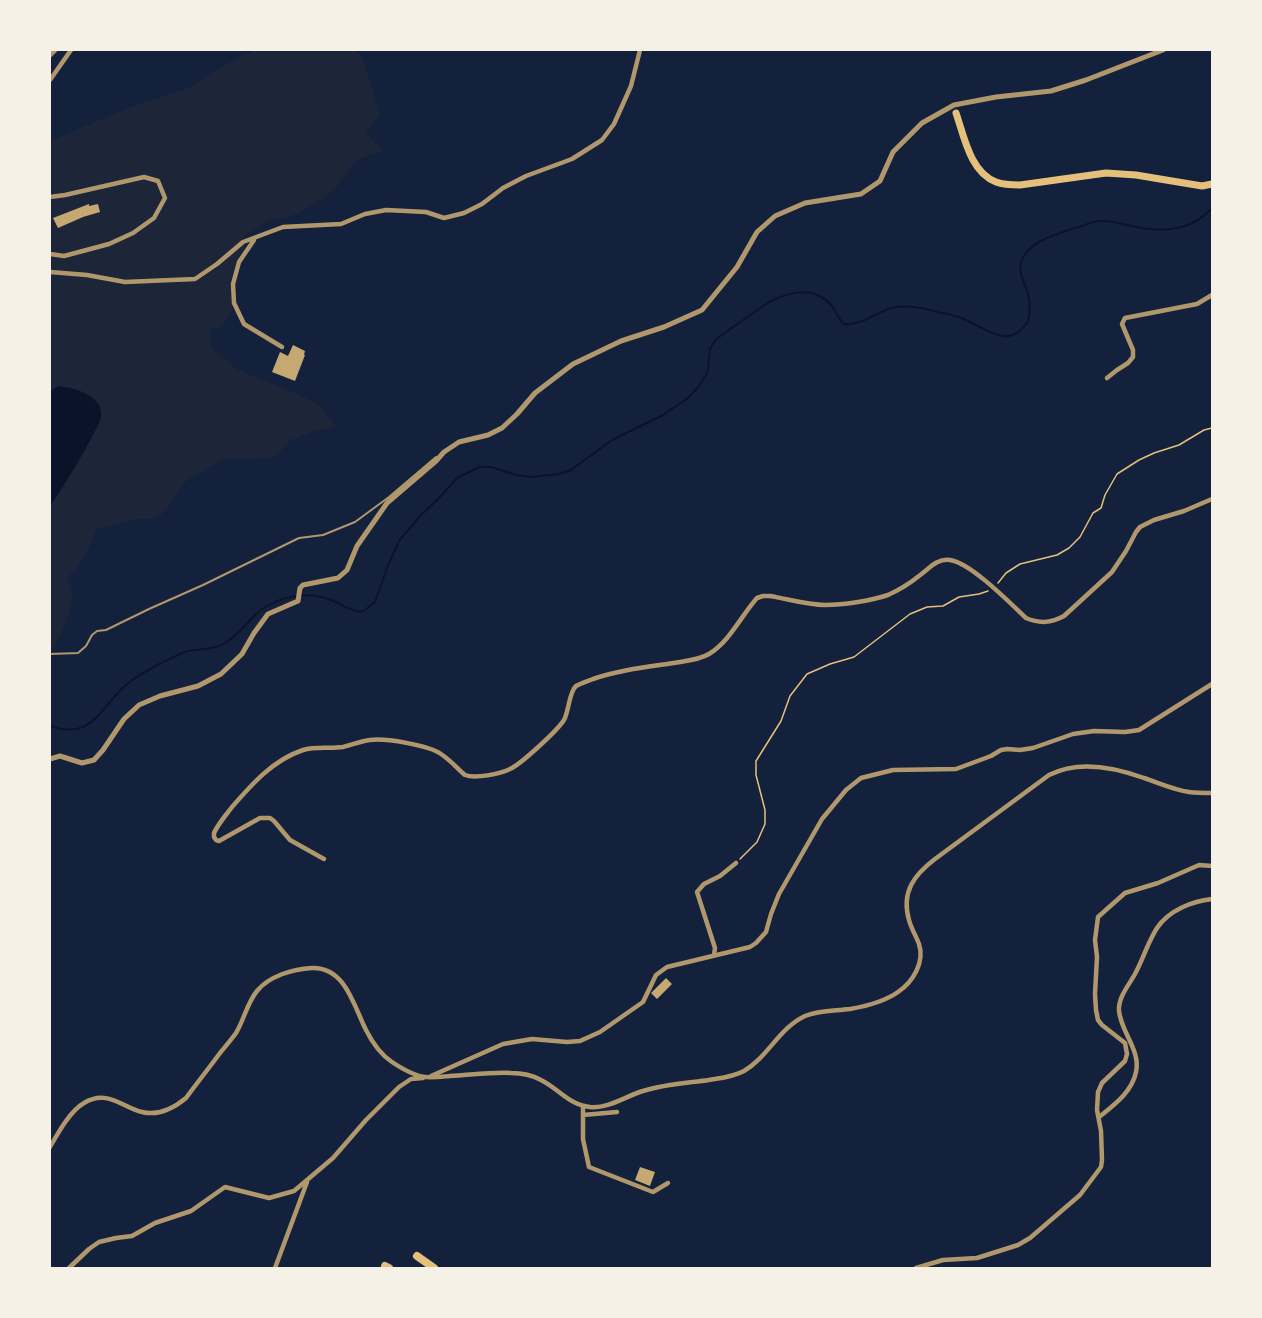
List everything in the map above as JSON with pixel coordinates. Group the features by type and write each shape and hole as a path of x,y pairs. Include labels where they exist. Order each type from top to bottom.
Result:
{"highway":[{"path":"956,113 975,163 986,176 996,182 1020,185 1106,173 1136,175 1202,186 1212,184"},
{"path":"417,1256 434,1269"}],"street":[{"path":"50,55 55,50"},
{"path":"50,80 71,50"},
{"path":"50,272 87,274 125,282 195,279 243,242 283,227 341,224 365,214 386,210 426,212 444,218 465,213 482,204 503,188 526,176 572,159 602,140 614,124 631,86 640,50"},
{"path":"50,759 60,756 82,764 94,760 124,719 139,705 160,696 198,686 221,674 242,654 268,614 298,601 300,588 303,585 338,578 343,574 357,546 387,503 444,452 459,442 488,435 502,428 535,393 573,363 621,341 664,327 702,310 737,267 757,232 775,216 805,203 861,194 880,181 893,152 922,123 954,105 996,97 1051,91 1163,50"},
{"path":"50,197 144,177 159,181 165,198 154,218 133,234 109,244 64,256 50,254"},
{"path":"259,237 251,242 239,262 233,284 234,303 244,324 282,347"},
{"path":"1107,378 1133,357 1133,350 1122,324 1125,318 1197,304 1212,296"},
{"path":"324,859 290,840 270,818 260,818 219,841 216,840 214,834 226,814 263,774 291,755 314,747 344,747 367,740 380,739 439,752 470,777 507,771 515,767 563,722 573,690 577,686 613,673 693,660 708,655 724,642 757,598 763,596 825,605 872,599 901,589 938,562 945,560 960,564 994,588 1026,618 1041,623 1056,621 1112,572 1140,527 1212,499"},
{"path":"50,1147 63,1126 77,1110 84,1103 93,1099 116,1100 142,1112 154,1113 176,1106 186,1098 236,1033 256,992 280,975 297,971 314,968 327,971 339,978 347,988 377,1048 390,1061 415,1075 429,1077 503,1044 532,1040 580,1041 600,1032 643,1002 656,975 667,967 756,944 766,932 779,894 822,819 846,790 861,778 893,770 956,769 1007,748 1020,750 1033,748 1073,734 1094,731 1139,730 1212,684"},
{"path":"69,1269 99,1242 132,1236 154,1223 191,1211 225,1187 268,1198 294,1191 333,1158 366,1120 399,1087 411,1079 528,1074 542,1080 577,1105 598,1107 663,1086 729,1077 741,1073 764,1054 789,1026 803,1017 818,1011 882,1001 908,985 916,974 920,946 909,920 907,907 908,894 914,878 935,859 1060,769 1074,766 1104,768 1141,776 1184,791 1212,793"},
{"path":"714,955 715,948 697,892 704,884 720,876 736,863"},
{"path":"1131,1047 1098,1020 1095,940 1098,917 1125,893 1158,883 1199,865 1212,866"},
{"path":"1099,1117 1126,1092 1137,1070 1136,1054 1120,1020 1119,1007 1124,992 1158,927 1165,919 1191,903 1212,899"},
{"path":"916,1269 943,1260 977,1258 1018,1245 1035,1234 1080,1195 1101,1167 1098,1092 1102,1083 1125,1061 1127,1053 1125,1043"},
{"path":"583,1106 583,1139 589,1167 653,1192 668,1183"},
{"path":"583,1115 617,1112"},
{"path":"275,1269 308,1179"}],"lane":[{"path":"50,654 78,652 86,646 97,631 106,630 299,538 323,535 355,522 429,461 444,452"}],"path":[{"path":"736,863 758,842 765,824 765,810 756,775 756,761 781,721 790,696 807,674 854,657 910,614 927,607 943,606 959,597 979,594 994,588 1006,573 1020,564 1057,555 1069,548 1080,537 1093,513 1101,508 1105,495 1117,474 1139,460 1179,445 1203,430 1212,428"}],"shaded area":[{"path":"257,50 356,50 363,59 380,115 366,133 383,151 357,162 336,188 317,203 293,215 264,223 242,239 245,248 236,261 230,284 232,312 221,327 210,329 212,337 209,344 236,369 318,404 336,426 291,440 278,454 270,458 224,459 186,481 162,514 153,519 136,519 96,529 85,555 68,577 73,600 53,650 50,648 50,141 133,106 190,87 237,58"},
{"path":"59,386 79,391 93,398 100,409 101,416 84,452 50,506 50,391"}],"building":[{"path":"89,204 89,206 98,204 100,212 58,228 53,218"},
{"path":"293,345 305,351 295,381 272,372 280,352 288,356"},
{"path":"666,978 672,984 657,999 651,993"},
{"path":"640,1167 655,1172 650,1186 635,1180"}],"waterway":[{"path":"50,726 65,730 78,729 88,724 137,677 184,652 225,643 256,614 281,599 301,596 321,597 356,611 365,610 375,602 399,541 457,478 479,467 492,467 516,475 532,477 559,474 571,470 612,440 663,415 688,398 706,375 710,349 716,339 777,298 801,292 817,295 831,305 844,324 856,323 892,308 911,307 956,316 998,335 1014,335 1028,321 1029,297 1020,267 1030,248 1056,234 1098,221 1157,230 1177,228 1196,221 1212,208"}]}
